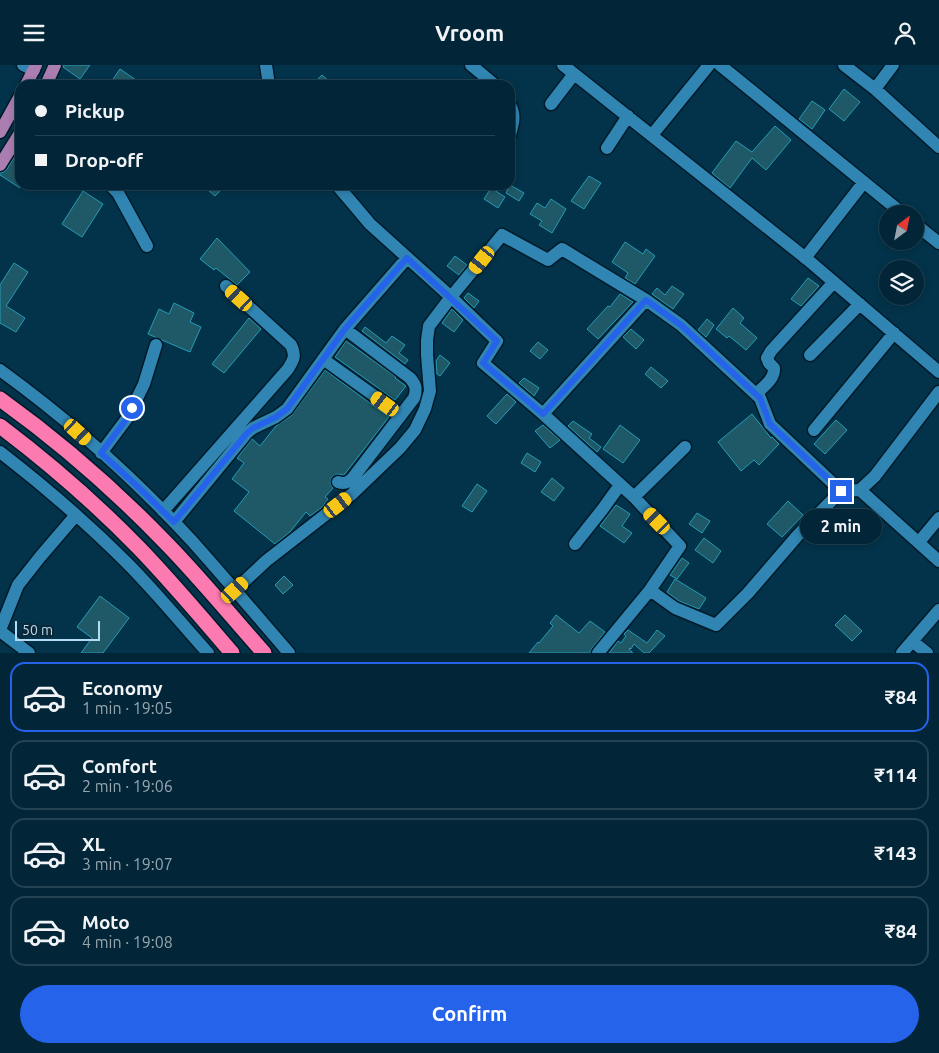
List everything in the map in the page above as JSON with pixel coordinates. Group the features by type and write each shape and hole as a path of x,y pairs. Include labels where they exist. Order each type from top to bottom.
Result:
{"highway":[{"path":"0,399 80,461 122,500 166,544 264,653"},
{"path":"0,426 100,510 171,583 232,653"}],"main road":[{"path":"48,80 55,65"},
{"path":"27,80 31,67"},
{"path":"0,132 15,105"},
{"path":"0,165 15,141"}],"street":[{"path":"266,65 268,80"},
{"path":"471,65 489,80"},
{"path":"562,65 805,258 939,372"},
{"path":"652,135 709,65"},
{"path":"720,65 892,205"},
{"path":"844,65 875,89 939,147"},
{"path":"875,89 894,65"},
{"path":"551,104 574,74"},
{"path":"607,148 628,116"},
{"path":"805,258 864,182"},
{"path":"115,190 147,246"},
{"path":"341,190 370,224 497,341 483,363 543,414 634,497 680,546 650,590 598,653"},
{"path":"924,230 939,243"},
{"path":"235,590 266,561 352,494 400,448 415,430 425,409 430,391 427,355 429,326 502,235 548,260 562,249 646,300 681,325 760,398 770,424 841,491"},
{"path":"174,522 247,433 287,409 345,329 407,258"},
{"path":"756,394 770,380 774,373 774,368 769,363 767,357 771,351 834,282"},
{"path":"163,511 288,369 293,360 294,352 291,345 226,286"},
{"path":"543,414 646,300"},
{"path":"810,355 860,304"},
{"path":"338,483 343,484 352,479 414,398 416,391 415,383 410,378 345,329"},
{"path":"814,430 894,333"},
{"path":"101,453 128,417 144,384 156,345"},
{"path":"323,359 401,415"},
{"path":"0,370 66,422 163,511 289,653"},
{"path":"650,590 675,608 716,625 748,593 798,535 841,491 860,490 875,476 939,391"},
{"path":"634,497 685,447"},
{"path":"0,452 94,531 128,564 208,653"},
{"path":"575,545 620,485"},
{"path":"860,490 939,561"},
{"path":"29,653 0,631 18,585 76,515"},
{"path":"919,542 939,518"},
{"path":"902,653 939,610"},
{"path":"912,641 927,653"}],"building":[{"path":"63,65 90,65 80,79 63,67"},
{"path":"120,69 136,80 112,80"},
{"path":"322,75 328,80 317,80"},
{"path":"844,89 860,102 844,121 829,109"},
{"path":"812,101 825,110 812,129 799,119"},
{"path":"775,126 791,140 766,170 752,158 730,188 712,173 736,141 752,152"},
{"path":"15,156 15,185 0,175 0,173 7,169"},
{"path":"589,176 601,183 584,209 571,201"},
{"path":"515,188 524,193 519,201 506,193 508,190 515,190"},
{"path":"208,190 221,190 215,196"},
{"path":"490,190 494,190 505,197 498,208 484,199"},
{"path":"83,191 103,204 82,237 62,224"},
{"path":"551,199 566,209 552,233 539,225 542,221 530,214 537,203 545,208"},
{"path":"217,238 250,272 237,285 216,268 214,270 200,259"},
{"path":"625,242 643,254 646,249 655,256 635,284 625,278 628,273 612,262"},
{"path":"455,256 467,265 459,275 447,266"},
{"path":"14,263 28,272 6,306 25,318 16,332 0,323 0,285"},
{"path":"808,278 819,286 801,306 791,299"},
{"path":"672,286 684,294 673,309 652,294 657,288 665,295"},
{"path":"468,293 479,301 474,308 464,298"},
{"path":"620,294 633,302 598,339 587,329 608,306 610,307"},
{"path":"174,303 194,313 190,322 201,327 190,352 148,334 159,309 169,314"},
{"path":"733,308 744,318 740,323 757,338 746,350 729,336 727,338 716,329"},
{"path":"452,309 463,320 454,332 442,323"},
{"path":"249,318 261,329 224,373 212,364"},
{"path":"707,319 714,325 706,337 698,330"},
{"path":"365,327 386,343 392,336 405,345 399,353 408,360 405,364 362,331"},
{"path":"631,329 644,340 636,349 623,337"},
{"path":"346,341 406,386 395,400 335,357"},
{"path":"538,342 548,350 540,359 530,351"},
{"path":"440,355 450,363 440,376 437,374 436,361"},
{"path":"651,367 668,381 661,388 645,374"},
{"path":"325,370 389,417 344,475 337,474 332,477 330,483 333,488 325,497 328,499 321,508 310,516 306,512 290,532 275,544 234,511 249,492 232,479 244,463 237,458 252,439 260,446 276,426 292,415"},
{"path":"524,378 539,388 534,396 519,383"},
{"path":"507,394 516,402 496,424 487,416"},
{"path":"752,414 771,438 779,444 759,465 754,460 741,471 718,442"},
{"path":"836,420 847,430 825,454 814,444"},
{"path":"573,421 592,434 589,438 601,447 597,452 568,426"},
{"path":"543,425 560,440 550,448 535,431"},
{"path":"620,425 640,440 623,463 603,449"},
{"path":"527,453 541,462 535,472 521,463"},
{"path":"552,478 564,488 554,501 541,492"},
{"path":"477,484 487,491 472,512 462,506"},
{"path":"788,501 803,515 782,537 767,524"},
{"path":"616,505 630,514 622,526 632,533 624,543 600,526"},
{"path":"697,513 710,521 702,533 689,524"},
{"path":"704,538 721,551 713,563 695,550"},
{"path":"682,558 689,563 677,579 670,575"},
{"path":"284,576 293,585 283,594 275,585"},
{"path":"675,579 706,598 699,609 679,601 667,592"},
{"path":"100,596 129,618 103,653 81,653 92,638 77,627"},
{"path":"556,615 579,633 590,621 605,632 590,653 529,653 553,626 550,623"},
{"path":"845,615 862,631 852,641 835,625"},
{"path":"628,630 647,643 657,630 665,636 649,653 644,653 634,644 629,649 633,653 609,653 618,641 621,643 626,636 624,634"}],"route":[{"path":"132,408 128,417 101,453 174,522 247,433 287,409 345,329 407,258 497,341 483,363 543,414 646,300 681,325 760,398 770,424 841,491"}]}
